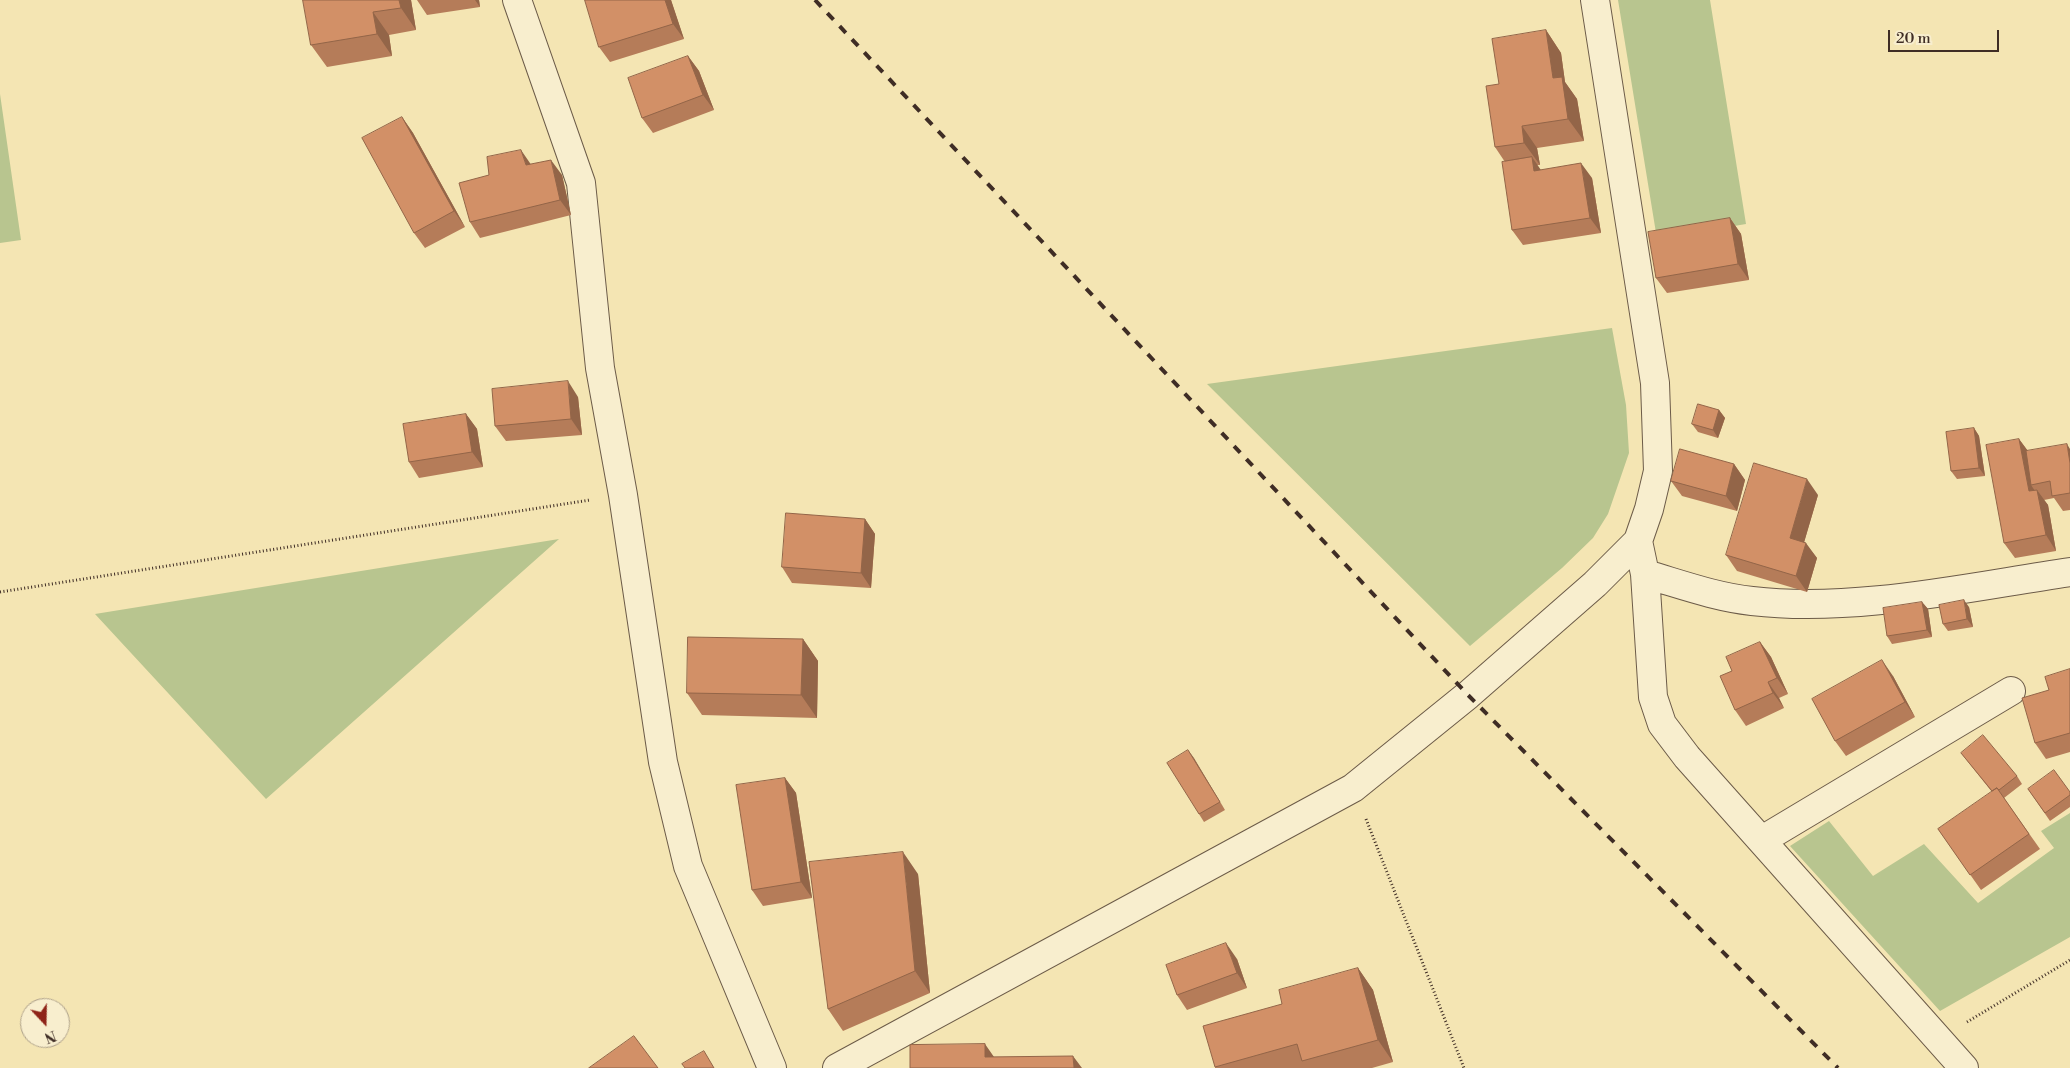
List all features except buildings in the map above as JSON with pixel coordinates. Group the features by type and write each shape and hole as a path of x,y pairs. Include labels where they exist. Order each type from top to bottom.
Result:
{"street":[{"path":"517,0 582,183 600,368 623,495 663,762 688,866 772,1068"},
{"path":"837,1068 1353,788 1468,696 1595,584 1638,541 1649,509 1658,471 1655,383 1595,0"},
{"path":"1638,541 1645,574 1653,697 1662,724 1687,757 1964,1068"},
{"path":"1645,574 1702,591 1752,601 1819,604 1895,598 2070,572"},
{"path":"1762,840 2011,690"}],"path":[{"path":"0,592 623,495"},
{"path":"1353,788 1464,1068"},
{"path":"1939,1039 2070,960"}],"green space":[{"path":"1618,0 1710,0 1746,224 1657,239"},
{"path":"0,94 21,240 0,243"},
{"path":"1612,328 1626,405 1629,453 1608,514 1593,538 1562,568 1470,646 1207,384"},
{"path":"559,539 266,799 95,614"},
{"path":"2070,813 2070,937 1940,1011 1790,846 1829,821 1873,876 1924,844 1978,903 2054,848 2041,831"}],"railway":[{"path":"815,0 1468,695 1838,1068"}]}
